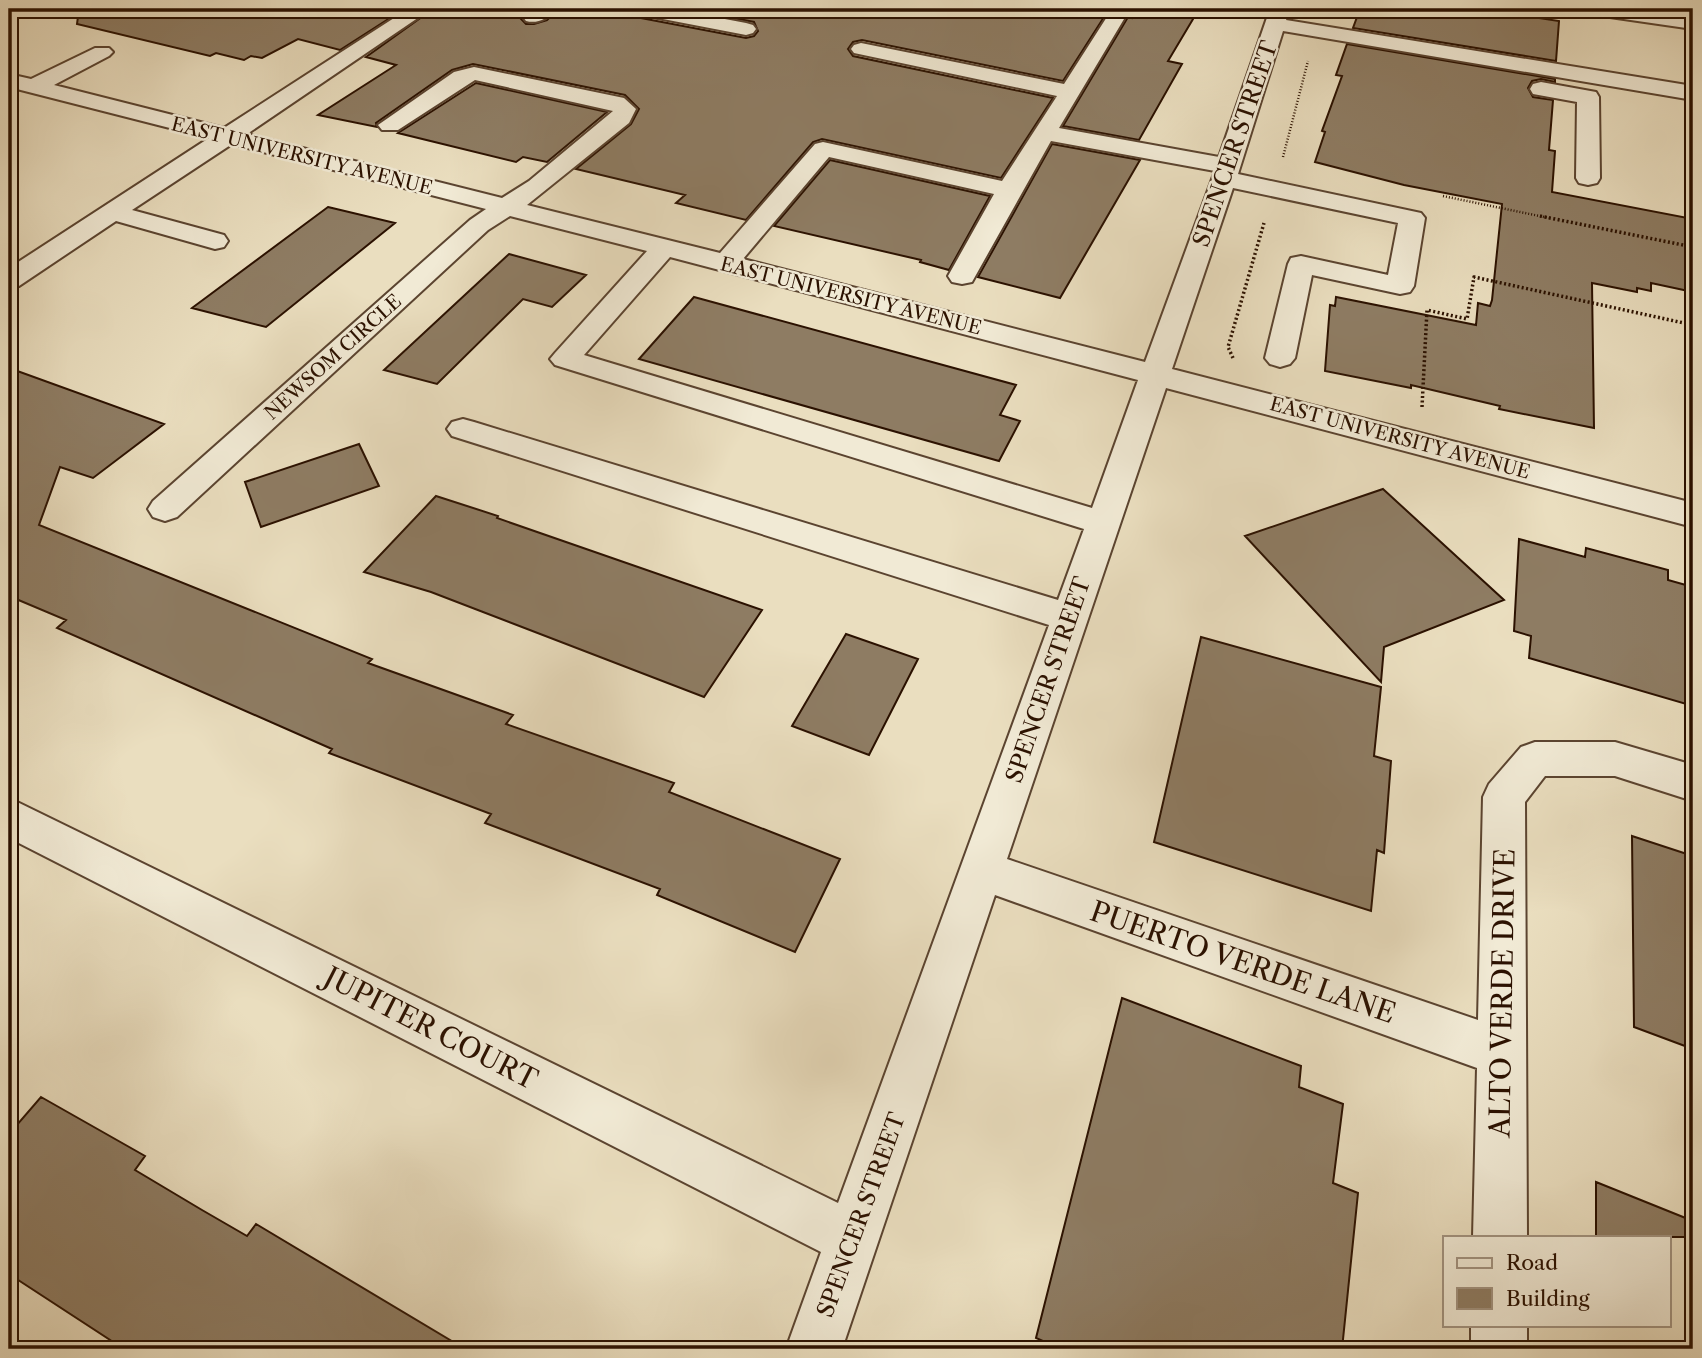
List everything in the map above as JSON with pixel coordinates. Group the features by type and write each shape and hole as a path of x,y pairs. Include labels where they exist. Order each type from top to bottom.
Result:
{"street":[{"path":"9,280 421,9"},
{"path":"642,9 746,29"},
{"path":"962,276 1009,190 1120,9"},
{"path":"1595,9 1662,14 1693,23"},
{"path":"1275,24 1312,47 1588,97 1588,178"},
{"path":"1275,24 1693,93"},
{"name":"SPENCER STREET","path":"814,1349 984,871 1068,617 1227,172 1275,24"},
{"path":"861,48 1071,92"},
{"path":"34,86 102,52"},
{"name":"NEWSOM CIRCLE","path":"165,509 480,225 538,186 621,118 625,109 616,103 474,73 462,77 390,125"},
{"name":"EAST UNIVERSITY AVENUE","path":"9,80 726,263 1693,515"},
{"path":"1045,133 1227,172 1274,189 1412,218 1400,286 1301,264 1280,358"},
{"path":"726,263 823,149 1009,190"},
{"path":"111,212 215,242"},
{"path":"663,249 565,359 1103,523"},
{"path":"463,429 1068,617"},
{"name":"ALTO VERDE DRIVE","path":"1500,1236 1504,797 1535,759 1615,759 1693,783"},
{"name":"JUPITER COURT","path":"9,817 853,1239"},
{"name":"PUERTO VERDE LANE","path":"984,871 1502,1053"},
{"path":"1499,1326 1499,1349"}],"path":[{"path":"1242,363 1234,360 1228,347 1312,47"},
{"path":"1440,196 1693,247"},
{"path":"1422,411 1427,310 1467,319 1474,276 1693,325"}],"building":[{"path":"79,9 404,9 340,50 298,39 262,58 251,56 244,60 216,53 210,56 77,24"},
{"path":"433,9 528,9 521,19 526,24 534,24 547,20 558,9 629,9 633,15 641,18 746,38 754,36 758,31 754,22 685,9 1076,9 1106,14 1063,81 862,40 853,42 848,49 853,56 1053,98 1001,178 822,139 813,142 746,220 676,203 685,195 576,169 631,124 639,109 625,95 473,64 452,70 376,123 377,127 318,115 396,65 366,57"},
{"path":"1138,9 1199,9 1168,61 1182,64 1139,140 1063,126 1128,17 1132,18"},
{"path":"1360,9 1480,9 1559,21 1556,61 1353,28"},
{"path":"1347,44 1555,79 1555,82 1541,79 1532,81 1528,88 1533,97 1553,100 1549,150 1555,151 1552,192 1693,219 1693,292 1651,283 1651,291 1637,288 1637,292 1592,283 1594,428 1499,409 1500,406 1411,385 1411,388 1325,371 1330,305 1335,306 1336,297 1476,325 1478,303 1490,306 1492,300 1502,204 1404,185 1315,162 1325,132 1322,131 1342,76 1336,75"},
{"path":"476,83 607,112 547,162 523,157 516,162 398,133"},
{"path":"1052,144 1140,160 1060,298 978,277"},
{"path":"830,160 990,196 949,270 920,262 921,260 774,226"},
{"path":"328,207 395,223 266,327 192,308"},
{"path":"509,254 586,275 552,307 523,299 437,384 384,370"},
{"path":"694,297 1016,385 1000,415 1020,421 999,461 639,359"},
{"path":"9,368 164,424 93,478 60,467 39,525 372,659 368,663 513,715 506,724 674,783 669,792 840,859 795,952 657,895 660,889 485,823 491,814 329,753 332,749 57,628 66,620 9,596"},
{"path":"359,444 379,486 261,527 245,482"},
{"path":"1383,489 1504,600 1384,647 1381,682 1245,536"},
{"path":"436,496 762,610 704,697 431,592 364,572"},
{"path":"1519,539 1585,557 1586,548 1668,570 1668,580 1693,587 1693,706 1529,658 1531,636 1514,631"},
{"path":"846,634 918,659 869,755 792,726"},
{"path":"1201,637 1381,687 1374,756 1391,761 1384,853 1377,850 1371,911 1154,842"},
{"path":"1632,836 1693,856 1693,1049 1634,1027"},
{"path":"1122,998 1301,1066 1299,1087 1343,1104 1333,1183 1358,1193 1342,1349 1061,1349 1036,1338"},
{"path":"41,1097 145,1156 135,1170 202,1210 247,1236 256,1224 465,1349 124,1349 9,1274 9,1134"},
{"path":"1596,1182 1693,1221 1693,1237 1596,1236"}]}
